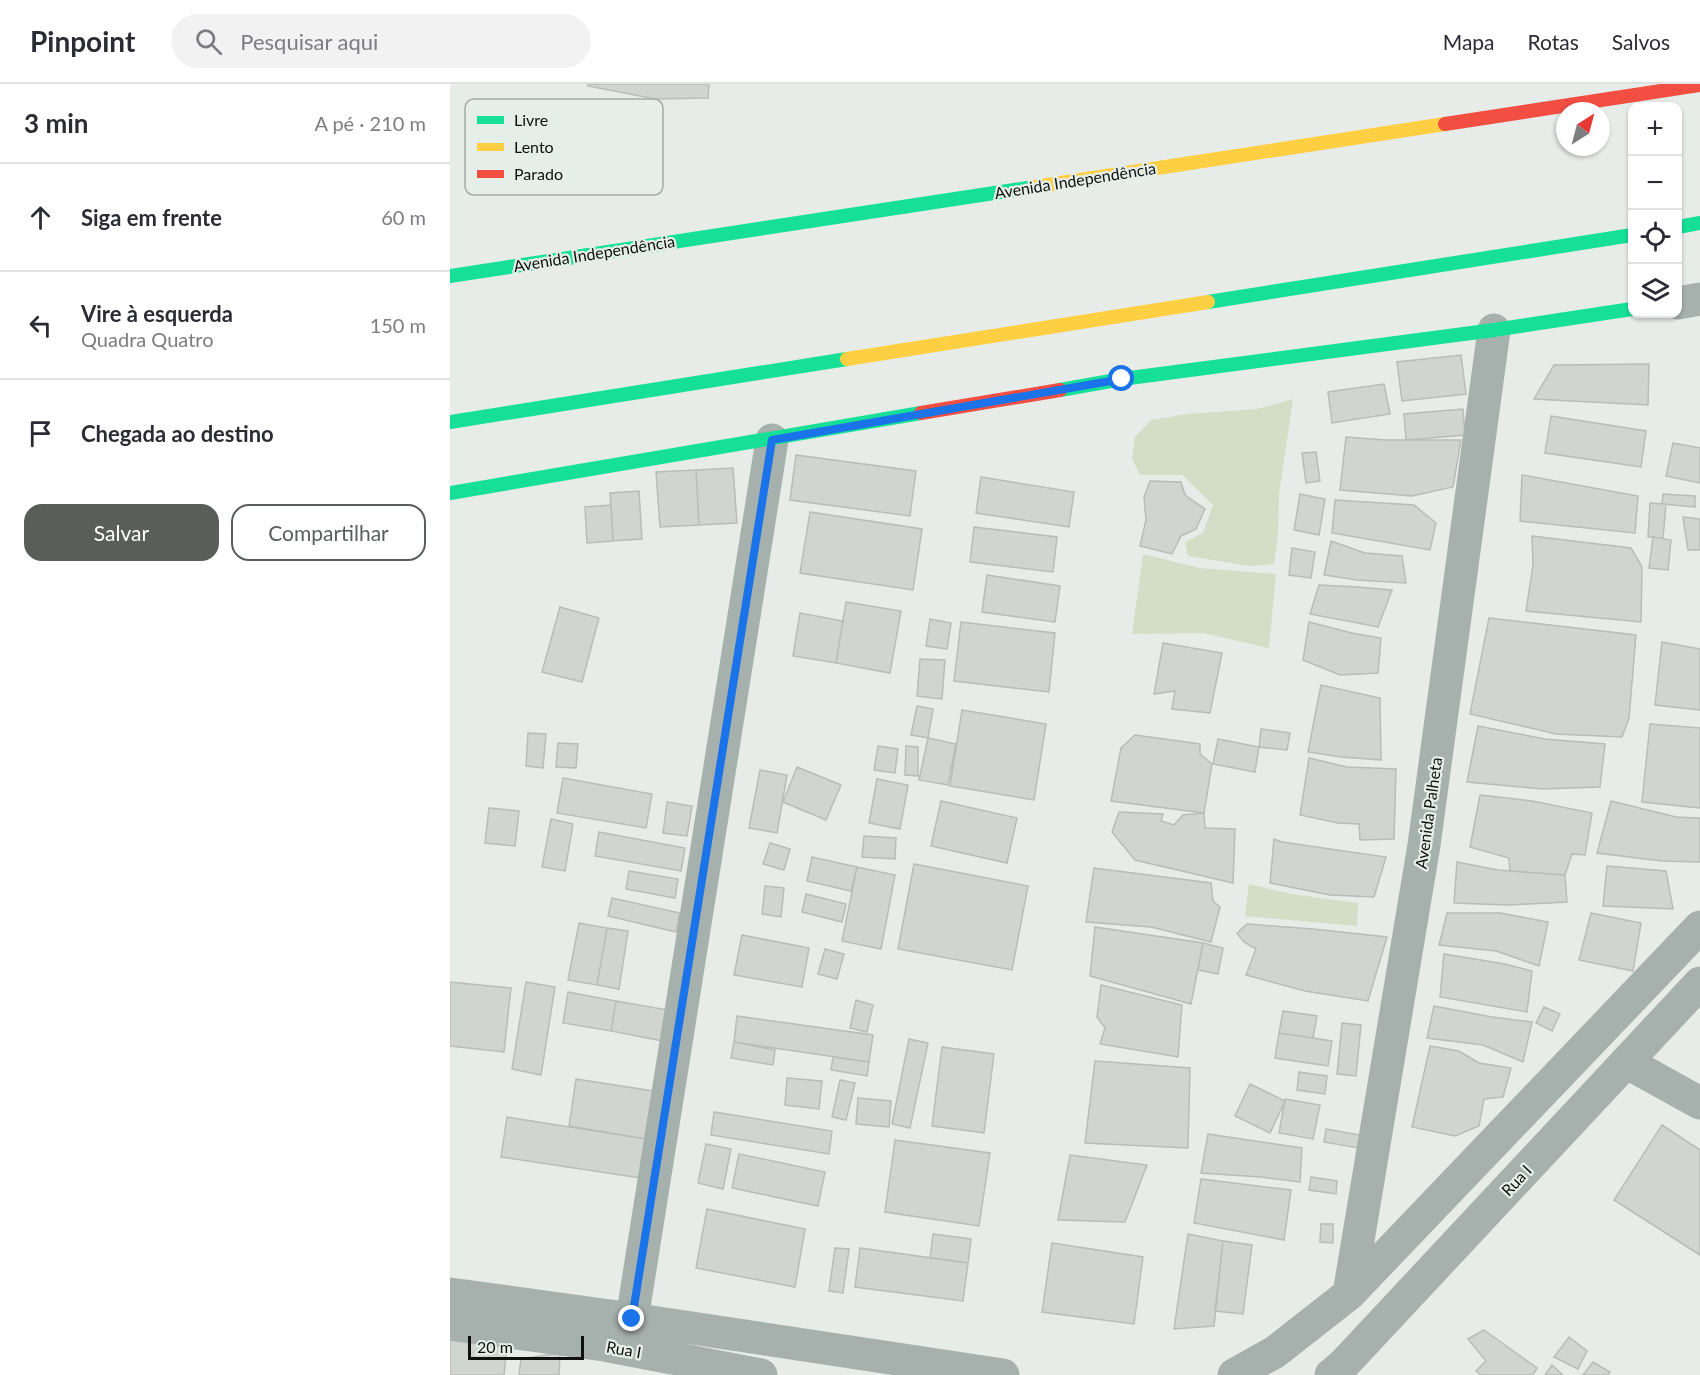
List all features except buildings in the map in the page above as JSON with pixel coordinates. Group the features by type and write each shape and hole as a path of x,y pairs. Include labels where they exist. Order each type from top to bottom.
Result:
{"main road":[{"name":"Avenida Independência","path":"450,276 1700,86"},
{"path":"1682,226 1700,223"},
{"path":"450,422 1628,236"},
{"path":"450,493 1122,379 1494,330 1628,310"}],"street":[{"path":"1682,302 1700,299"},
{"name":"Avenida Palheta","path":"1349,1294 1424,845 1494,330"},
{"path":"632,1319 772,440"},
{"path":"1234,1375 1275,1352 1349,1294 1700,927"},
{"name":"Rua I","path":"1345,1372 1700,983"},
{"path":"1626,1062 1700,1103"},
{"path":"450,1294 1003,1375"},
{"name":"Rua I","path":"450,1324 604,1345 761,1375"}],"green space":[{"path":"1293,399 1279,494 1278,537 1274,564 1250,566 1188,556 1185,542 1203,533 1213,505 1182,475 1140,475 1132,459 1135,437 1151,420 1187,414 1257,409"},
{"path":"1143,554 1199,568 1276,574 1269,648 1203,633 1132,634"},
{"path":"1249,884 1291,894 1358,903 1357,926 1245,916"}],"traffic: fast":[{"path":"450,276 1034,187"},
{"path":"1682,226 1700,223"},
{"path":"1208,302 1628,236"},
{"path":"1060,390 1122,379 1494,330 1628,310"},
{"path":"450,422 847,359"},
{"path":"450,493 921,413"}],"traffic: slow":[{"path":"1034,187 1445,124"},
{"path":"847,359 1208,302"}],"traffic: jam":[{"path":"1445,124 1700,85"},
{"path":"921,413 1060,390"}],"route":[{"path":"632,1319 772,440 1122,379"}]}
